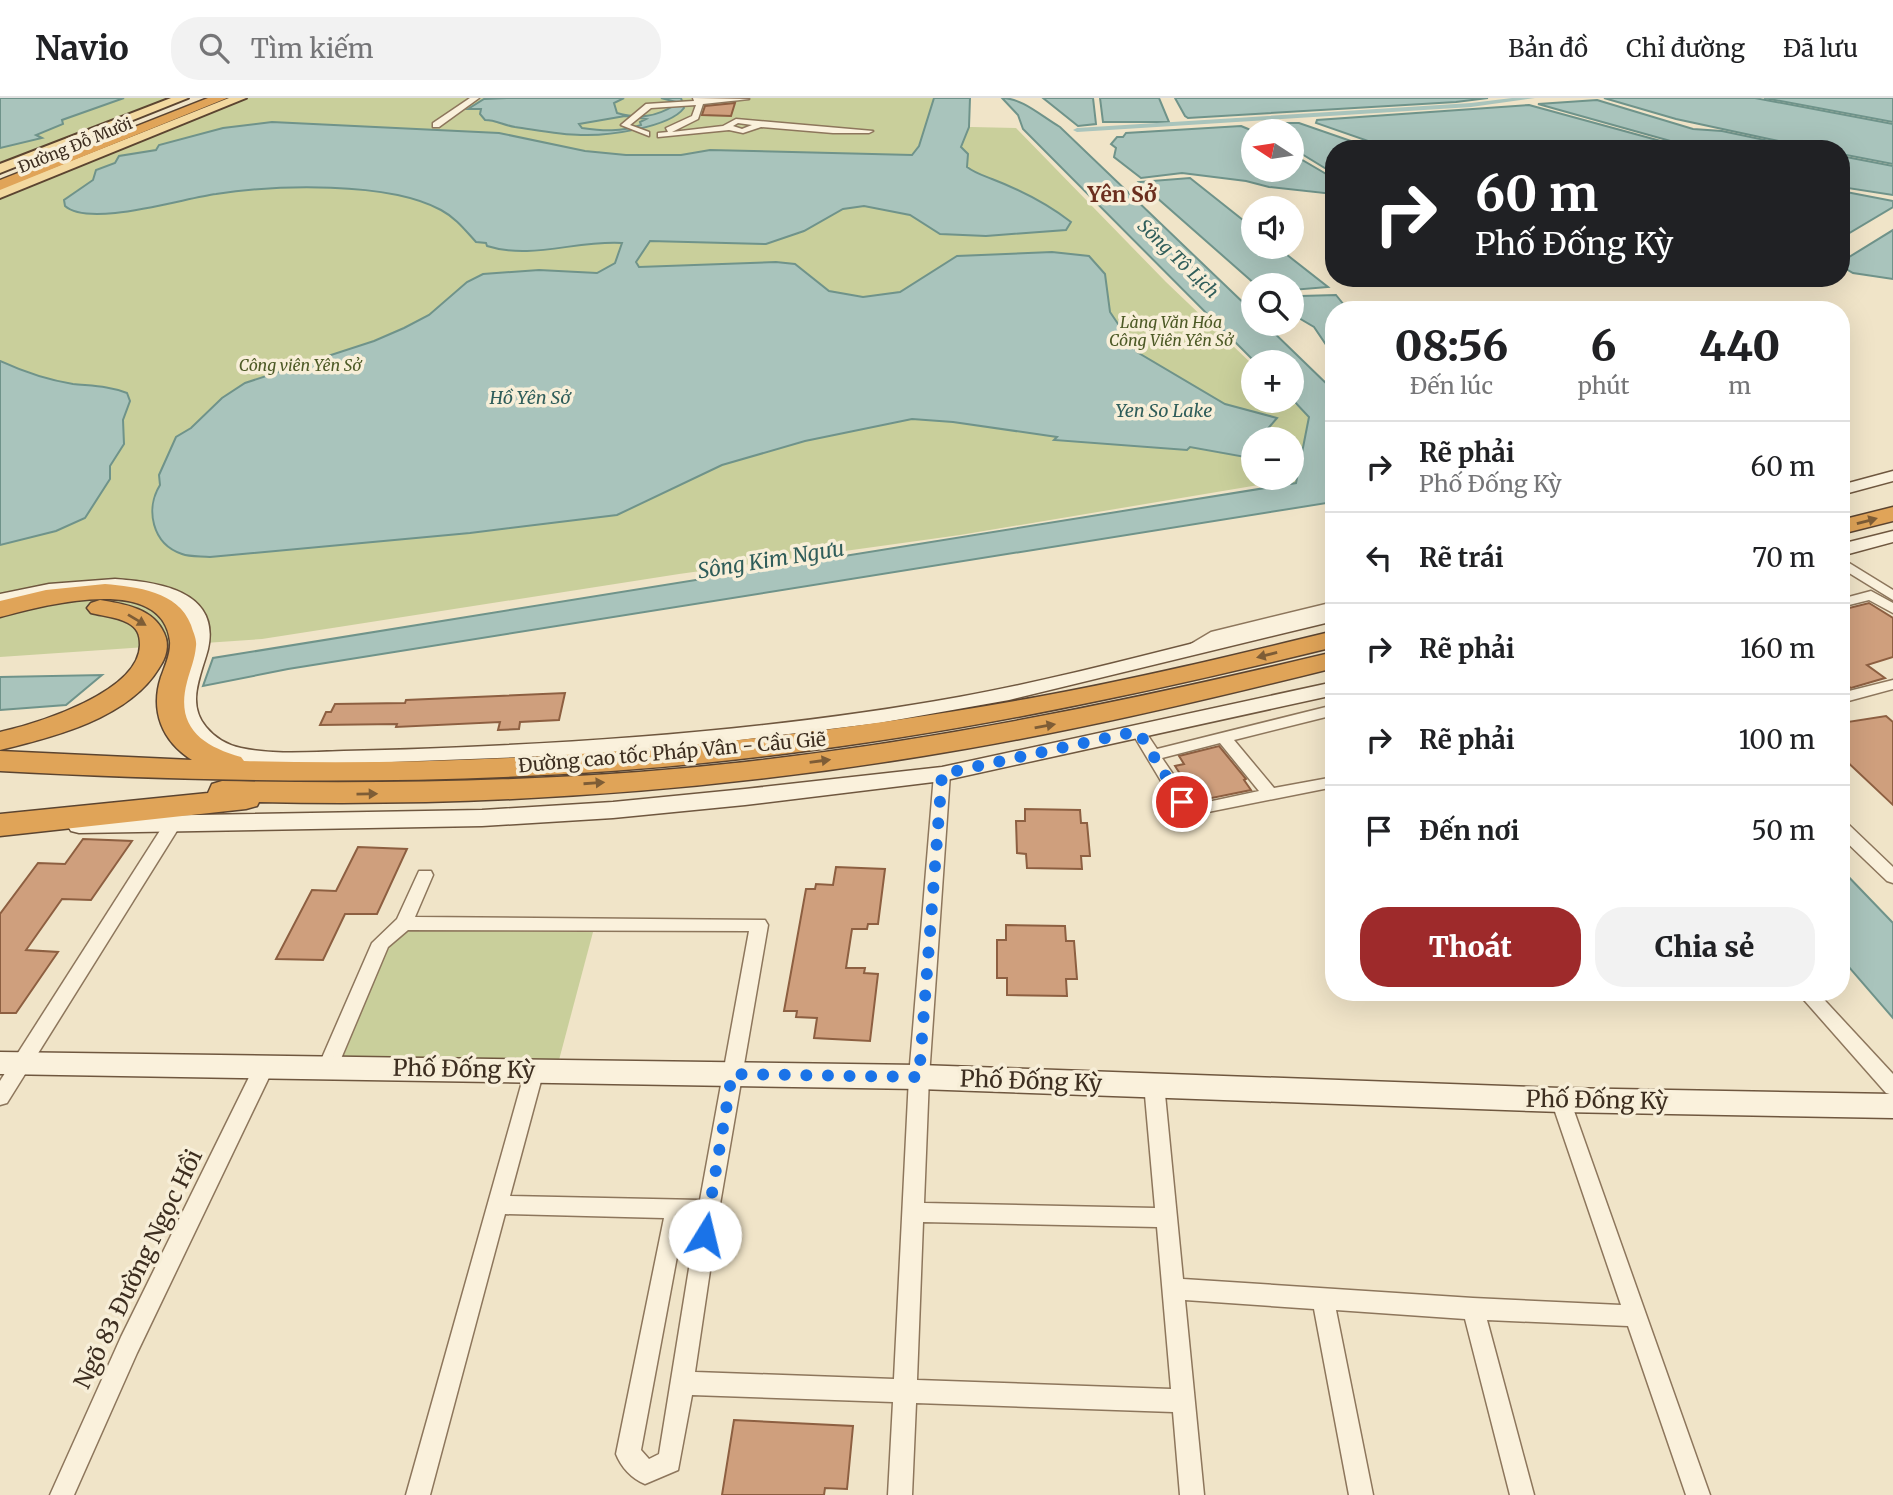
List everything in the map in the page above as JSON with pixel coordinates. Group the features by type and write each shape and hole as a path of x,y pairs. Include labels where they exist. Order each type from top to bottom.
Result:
{"highway":[{"path":"0,176 201,98"},
{"path":"0,185 220,98"},
{"path":"1850,506 1893,494"},
{"path":"1850,525 1893,514"},
{"path":"0,610 50,596 82,591 111,591 158,603 170,613 183,639 170,703 170,714 181,738 190,748 220,762 300,783"},
{"path":"0,625 45,611 96,608 137,617 146,625 155,645 153,655 143,671 107,702 57,725 0,741"},
{"name":"Đường cao tốc Pháp Vân - Cầu Giẽ","path":"0,761 212,772 300,783 428,770 610,762 788,743 1035,706 1155,682 1325,641"},
{"name":"Đường cao tốc Pháp Vân - Cầu Giẽ","path":"0,781 300,783 505,789 674,777 801,764 1073,721 1325,662"},
{"path":"0,811 300,783"},
{"path":"0,825 121,811 300,783"}],"main road":[{"name":"Đường Đỗ Mười","path":"0,169 182,98"},
{"name":"Đường Đỗ Mười","path":"0,194 240,98"}],"street":[{"path":"436,125 475,98"},
{"path":"698,100 700,106 695,117 650,138 625,125 649,106 698,100 743,108 757,124 833,131 869,131"},
{"path":"727,128 743,108"},
{"path":"659,134 727,128 747,131 756,128 757,124"},
{"path":"1850,488 1893,477"},
{"path":"1850,548 1893,536"},
{"path":"1850,568 1893,596"},
{"path":"0,600 56,587 96,583 153,589 188,605 197,617 200,633 184,698 187,715 202,740 221,751 243,757 299,759 526,753 851,720 959,704 1089,676 1325,617"},
{"path":"1850,601 1871,595 1893,609"},
{"path":"1185,651 1216,635 1325,608"},
{"path":"1850,694 1893,684"},
{"path":"0,836 86,824 482,818 612,810 942,774 1325,690"},
{"path":"1152,755 1325,712"},
{"path":"1138,731 1182,802 1188,807 1203,808 1325,784"},
{"path":"1224,738 1270,795"},
{"path":"900,1495 919,1077 942,774"},
{"path":"0,1097 10,1063 174,822"},
{"path":"1850,836 1893,877"},
{"path":"328,1067 381,943 404,923 425,875"},
{"path":"404,923 759,925 709,1210 670,1462 645,1472 628,1454 676,1208"},
{"path":"1814,1001 1893,1087"},
{"name":"Phố Đống Kỳ","path":"10,1063 919,1077 1561,1100 1893,1106"},
{"name":"Ngõ 83 Đường Ngọc Hồi","path":"62,1495 130,1345 264,1067"},
{"path":"418,1495 534,1070"},
{"path":"1154,1084 1192,1495"},
{"path":"1561,1100 1698,1495"},
{"path":"498,1205 709,1210"},
{"path":"913,1212 1167,1218"},
{"path":"1173,1289 1473,1309 1635,1316"},
{"path":"1324,1299 1361,1495"},
{"path":"1473,1309 1522,1495"},
{"path":"681,1383 1184,1401"}],"green space":[{"path":"0,98 174,98 0,163"},
{"name":"Công viên Yên Sở","path":"246,98 935,98 928,126 1016,128 1166,282 1241,354 1241,413 1304,411 1311,417 1304,448 1304,427 1241,427 1241,488 960,535 679,574 262,639 0,657 0,196"},
{"path":"409,930 593,932 559,1060 343,1057 390,943"}],"water":[{"path":"0,98 124,98 62,120 63,124 36,135 42,138 0,148"},
{"path":"624,98 614,103 617,113 633,116 647,116 675,105 676,102 661,98 681,98 684,108 665,121 651,126 606,134 573,135 485,120 480,114 481,109 468,109 484,99","holes":["625,116 646,119 640,122 641,125 619,130 582,128 579,124"]},
{"name":"Hồ Yên Sở","path":"934,98 970,98 969,127 961,147 968,154 967,167 1023,193 1071,222 1066,230 986,236 940,234 910,215 864,206 843,209 804,231 766,244 650,241 636,262 639,267 776,262 795,264 829,291 863,297 900,292 957,256 1052,252 1089,256 1105,274 1110,312 1137,352 1225,404 1241,408 1241,413 1258,413 1277,418 1269,427 1241,427 1241,456 1190,447 1187,450 1054,440 1057,437 912,419 805,441 722,465 617,515 470,533 210,557 192,556 172,549 158,534 152,515 153,504 160,485 159,475 176,437 191,428 222,398 245,383 374,341 404,328 429,315 467,282 483,274 539,270 597,273 615,263 622,243 504,250 476,242 456,220 441,210 392,194 362,190 299,187 240,191 138,210 95,214 77,212 65,206 64,200 93,180 96,170 115,163 119,156 156,150 159,145 223,128 272,122 499,133 585,151 626,155 681,155 710,150 912,155 919,146"},
{"name":"Sông Tô Lịch","path":"1002,98 1024,104 1060,127 1241,300 1241,336 1277,336 1292,350 1243,350 1023,129 1018,115"},
{"path":"1043,98 1093,98 1096,124 1078,126"},
{"path":"1100,98 1159,98 1169,122 1103,122"},
{"path":"1175,98 1488,98 1188,118"},
{"path":"1604,98 1755,98 1893,124 1893,164 1850,156 1850,140 1773,140 1676,119"},
{"path":"1764,98 1893,98 1893,122"},
{"path":"1597,100 1693,129 1722,131 1764,140 1667,140 1538,104"},
{"path":"1529,105 1657,140 1365,140 1316,123 1317,120"},
{"path":"1304,125 1348,140 1325,140 1325,168 1304,155"},
{"path":"1241,126 1241,180 1182,173 1141,178 1114,157 1116,148 1111,144 1117,137 1123,137 1126,133"},
{"path":"1850,158 1893,166 1893,195 1850,188"},
{"path":"1304,161 1325,173 1325,193 1269,187 1250,182 1304,182"},
{"path":"1190,178 1241,218 1241,259 1292,259 1328,287 1304,289 1304,273 1242,273 1139,182"},
{"path":"1850,193 1893,201 1893,207 1850,233"},
{"path":"1893,230 1893,279 1853,273 1850,271 1850,256"},
{"path":"1336,295 1341,301 1325,301 1325,343 1314,327 1304,321 1304,296"},
{"path":"0,361 54,380 121,391 127,393 130,401 123,420 124,444 110,466 110,479 85,518 56,531 0,545"},
{"path":"1304,362 1325,382 1325,503 288,669 203,686 213,658 1253,490 1304,490 1304,442 1309,417 1304,412"},
{"path":"102,675 66,705 0,710 0,677"},
{"path":"1850,878 1893,923 1893,1018 1850,968"}],"building":[{"path":"735,103 731,116 702,115 705,106"},
{"path":"1869,603 1893,618 1893,657 1867,665 1885,678 1851,688 1850,687 1850,608"},
{"path":"565,693 559,720 520,722 519,729 498,730 500,722 396,727 397,724 320,725 326,712 331,712 335,704 405,703 406,700"},
{"path":"1886,716 1893,722 1893,805 1850,764 1850,722"},
{"path":"1219,746 1246,779 1244,780 1251,790 1207,799 1201,789 1191,791 1175,766 1184,764 1179,756"},
{"path":"1025,809 1080,810 1081,823 1087,823 1090,856 1081,856 1082,869 1027,868 1026,854 1017,853 1016,821 1025,821"},
{"path":"83,839 132,841 91,900 62,899 26,950 58,952 16,1013 0,1013 0,914 38,863 65,864"},
{"path":"358,847 407,849 377,914 345,914 323,960 276,959 312,890 336,891"},
{"path":"836,867 885,869 878,924 868,924 867,929 852,929 846,968 865,968 864,973 878,974 870,1041 814,1038 817,1018 796,1017 797,1011 784,1011 806,889 815,889 816,884 833,885"},
{"path":"1006,925 1065,926 1066,941 1074,941 1077,979 1066,979 1067,996 1007,995 1007,978 997,978 997,940 1006,940"},
{"path":"734,1420 853,1426 847,1489 825,1488 824,1495 722,1495"}],"waterway":[{"path":"1077,130 1471,105 1531,98"}],"district":[{"name":"Yên Sở","path":"1122,195"}],"route":[{"path":"705,1235 732,1074 919,1077 942,774 1138,731 1182,802"}],"park label":[{"name":"Làng Văn Hóa Công Viên Yên Sở","path":"1171,331"}],"water label":[{"name":"Yen So Lake","path":"1164,411"},
{"name":"Sông Kim Ngưu","path":"771,560"}]}
